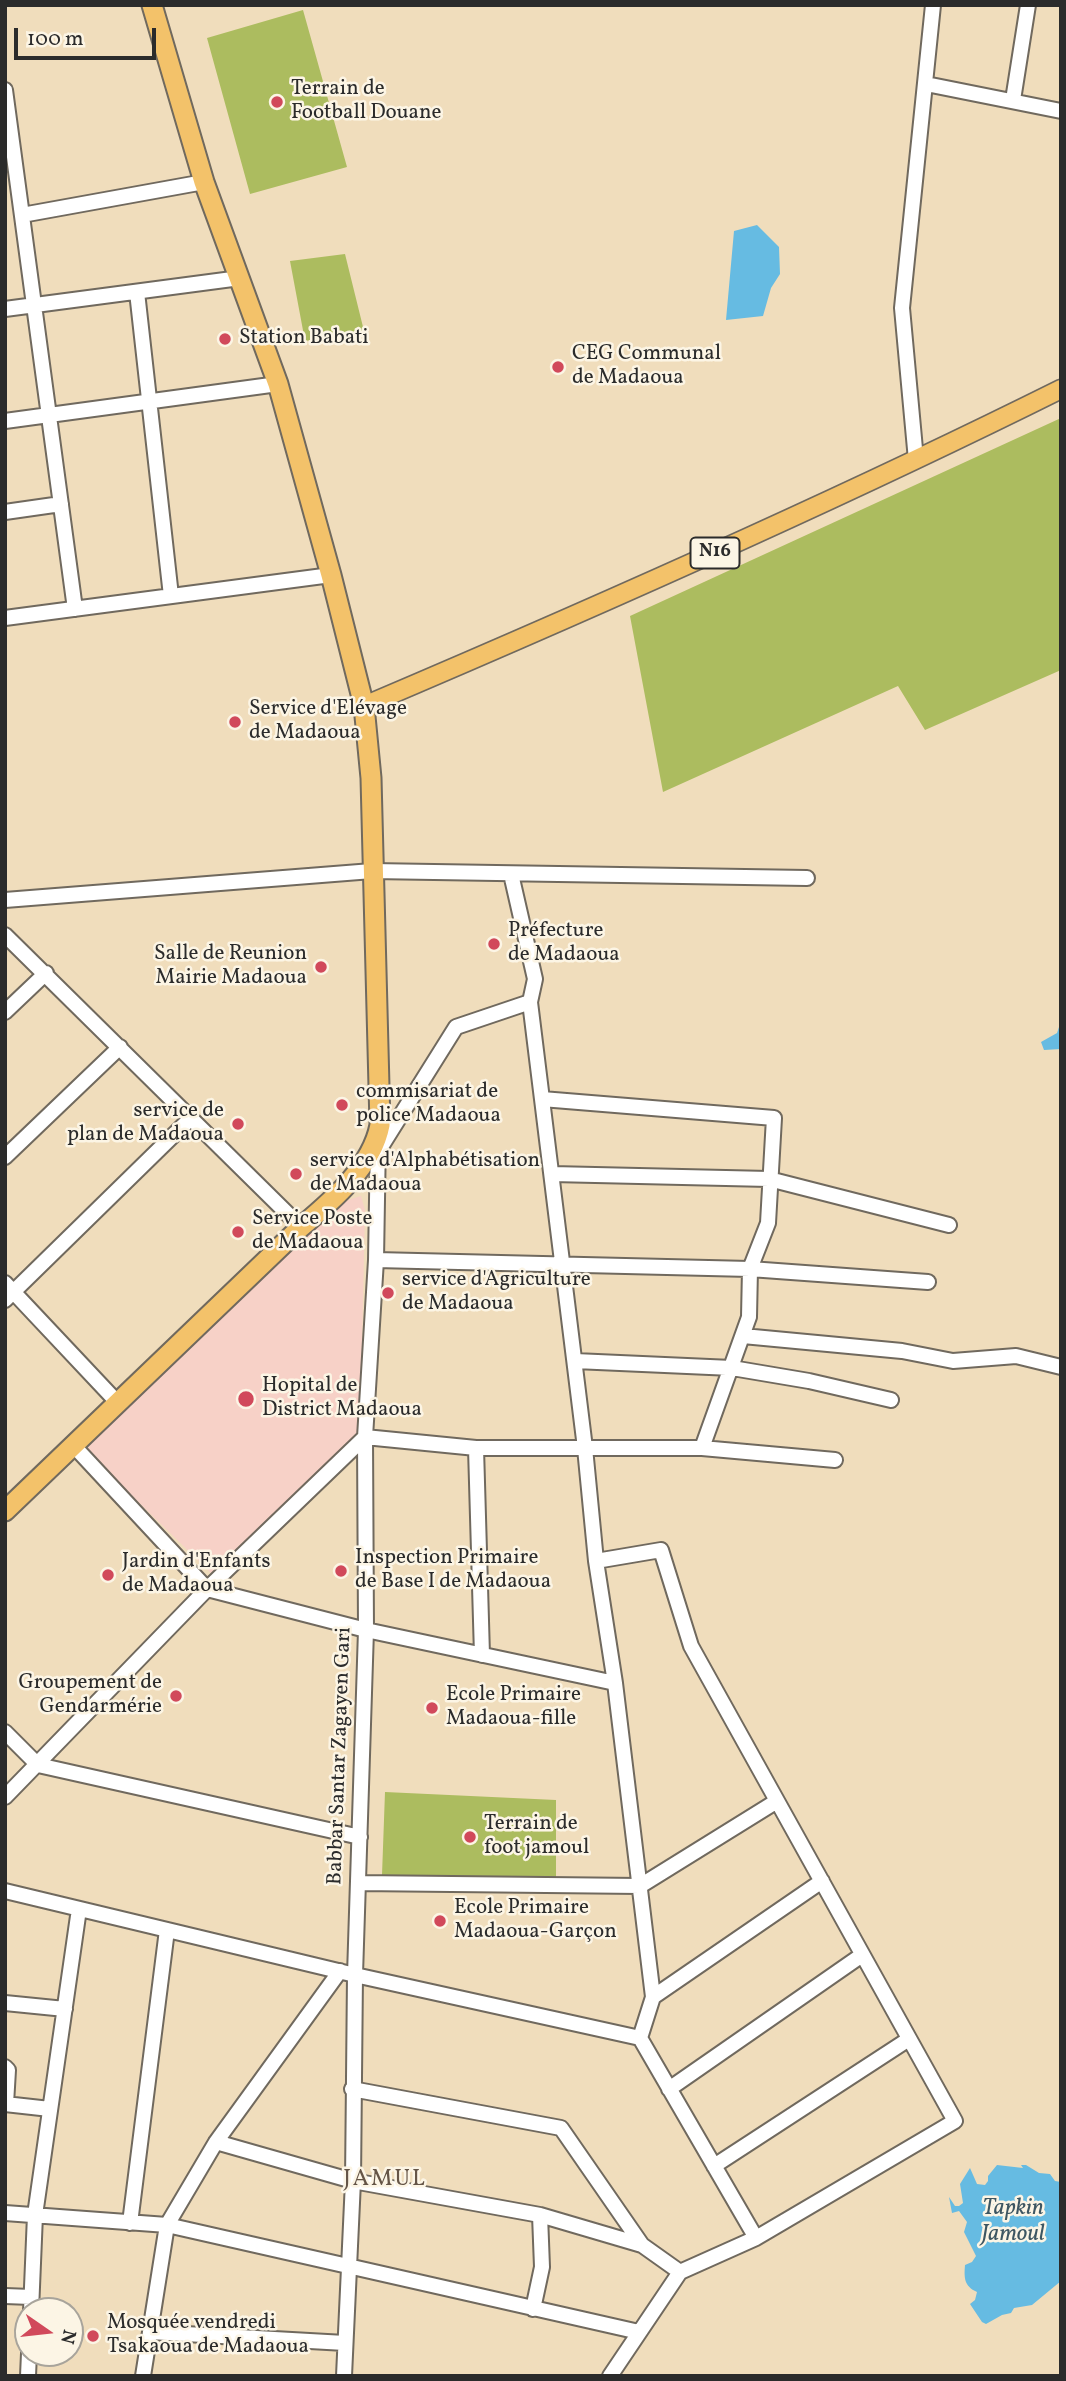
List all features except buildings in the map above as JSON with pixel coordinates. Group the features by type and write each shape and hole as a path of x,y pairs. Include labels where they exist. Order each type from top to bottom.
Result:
{"highway":[{"path":"5,1511 301,1227 331,1202 378,1144 380,1125 371,778 364,706 278,384 204,182 152,5"}],"main road":[{"name":"N16","path":"364,706 629,593 916,460 1061,389"}],"street":[{"path":"916,460 902,308 933,5"},
{"path":"1013,100 1028,5"},
{"path":"926,84 1061,111"},
{"path":"5,90 75,609"},
{"path":"22,215 204,182"},
{"path":"5,309 240,278"},
{"path":"137,292 171,596"},
{"path":"5,421 278,384"},
{"path":"5,512 61,504"},
{"path":"5,618 331,575"},
{"path":"5,900 372,871 807,878"},
{"path":"511,874 535,979 530,1002 586,1448 596,1561 615,1683 653,1997 640,2038"},
{"path":"5,935 301,1227"},
{"path":"5,1012 46,973"},
{"path":"378,1144 456,1027 530,1002"},
{"path":"5,1157 120,1047"},
{"path":"542,1099 774,1118 768,1223 750,1269 749,1317 702,1448"},
{"path":"117,1402 8,1292 191,1118"},
{"name":"Babbar Santar Zagayen Gari","path":"344,2376 353,2182 352,2090 366,1630 365,1437 376,1260 378,1144"},
{"path":"552,1174 769,1179 949,1225"},
{"path":"376,1260 750,1269 928,1282"},
{"path":"743,1336 902,1351 953,1361 1016,1356 1061,1367"},
{"path":"575,1361 732,1368 809,1381 891,1400"},
{"path":"5,1797 207,1589 365,1437 476,1448 702,1448 835,1460"},
{"path":"73,1445 207,1589 366,1630 615,1683"},
{"path":"476,1448 482,1655"},
{"path":"596,1561 661,1550 691,1646 955,2121 756,2238 680,2272 610,2376"},
{"path":"5,1732 38,1765 360,1837"},
{"path":"358,1883 640,1886 777,1801"},
{"path":"653,1997 822,1881"},
{"path":"5,1891 355,1975 640,2038 756,2238"},
{"path":"31,2297 35,2215 79,1909"},
{"path":"130,2223 167,1930"},
{"path":"670,2089 862,1955"},
{"path":"144,2376 167,2225 216,2142 340,1971"},
{"path":"5,2003 65,2009"},
{"path":"714,2166 909,2039"},
{"path":"5,2067 8,2070 6,2104 50,2109"},
{"path":"352,2090 561,2128 642,2245"},
{"path":"216,2142 353,2182 540,2215 642,2245 680,2272"},
{"path":"5,2213 167,2225 639,2332"},
{"path":"533,2309 542,2267 540,2215"},
{"path":"150,2332 345,2343"}],"shaded area":[{"name":"Hopital de District Madaoua","path":"361,1196 365,1210 360,1432 213,1575 81,1446 338,1203"}],"green space":[{"name":"Terrain de Football Douane","path":"303,10 347,167 250,194 207,38"},
{"path":"345,254 364,331 305,341 290,261"},
{"path":"1061,418 1061,670 925,730 898,686 663,792 630,616"},
{"name":"Terrain de foot jamoul","path":"385,1792 556,1800 556,1880 382,1875"}],"water":[{"path":"757,225 779,247 780,274 771,288 763,316 726,320 734,231"},
{"path":"1059,1027 1061,1049 1044,1050 1041,1042 1057,1033"},
{"name":"Tapkin Jamoul","path":"997,2165 1023,2168 1021,2165 1026,2165 1039,2173 1050,2174 1055,2181 1061,2182 1061,2281 1032,2305 1014,2308 1011,2313 986,2324 970,2304 975,2300 977,2292 967,2284 965,2278 965,2265 972,2262 976,2256 964,2232 967,2222 959,2211 952,2213 949,2197 955,2206 959,2206 963,2203 960,2184 970,2168 977,2184 985,2185"}],"place":[{"name":"Terrain de Football Douane","path":"277,102"},
{"name":"Station Babati","path":"225,339"},
{"name":"CEG Communal de Madaoua","path":"558,367"},
{"name":"Service d'Elévage de Madaoua","path":"235,722"},
{"name":"Préfecture de Madaoua","path":"494,944"},
{"name":"Salle de Reunion Mairie Madaoua","path":"321,967"},
{"name":"commisariat de police Madaoua","path":"342,1105"},
{"name":"service de plan de Madaoua","path":"238,1124"},
{"name":"service d'Alphabétisation de Madaoua","path":"296,1174"},
{"name":"Service Poste de Madaoua","path":"238,1232"},
{"name":"service d'Agriculture de Madaoua","path":"388,1293"},
{"name":"Hopital de District Madaoua","path":"246,1399"},
{"name":"Inspection Primaire de Base I de Madaoua","path":"341,1571"},
{"name":"Jardin d'Enfants de Madaoua","path":"108,1575"},
{"name":"Groupement de Gendarmérie","path":"176,1696"},
{"name":"Ecole Primaire Madaoua-fille","path":"432,1708"},
{"name":"Terrain de foot jamoul","path":"470,1837"},
{"name":"Ecole Primaire Madaoua-Garçon","path":"440,1921"},
{"name":"Mosquée vendredi Tsakaoua de Madaoua","path":"93,2336"}],"district":[{"name":"JAMUL","path":"385,2181"}]}
